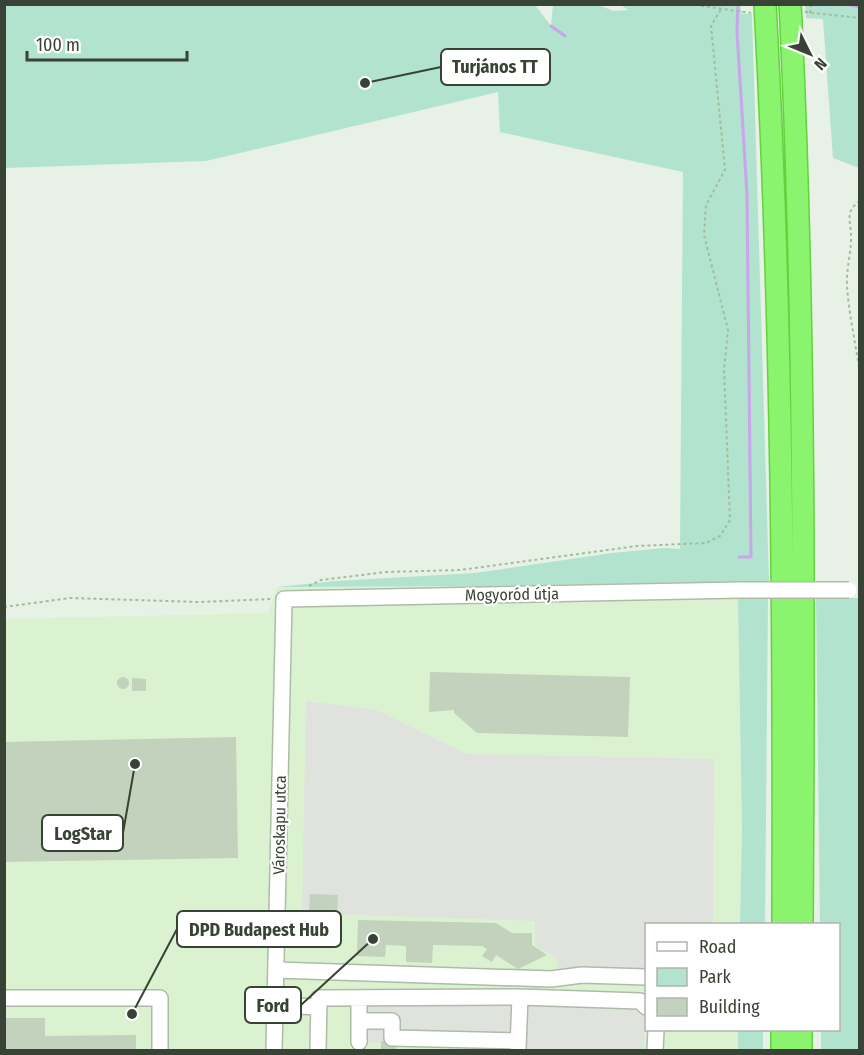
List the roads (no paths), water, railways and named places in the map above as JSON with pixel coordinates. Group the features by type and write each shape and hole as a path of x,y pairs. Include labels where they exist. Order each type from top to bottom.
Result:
{"highway":[{"path":"802,12 798,167 803,462 802,923"},
{"path":"760,14 773,160 782,465 783,923"},
{"path":"782,1031 782,1050"},
{"path":"801,1031 801,1050"}],"street":[{"name":"Mogyoród útja","path":"284,599 854,590"},
{"name":"Városkapu utca","path":"274,1050 284,599"},
{"path":"276,970 551,979 582,975 645,977"},
{"path":"4,998 160,998 160,1050"},
{"path":"359,998 359,1042"},
{"path":"359,1021 392,1021 392,1038 518,1046 520,998"},
{"path":"318,1050 319,999 520,998 640,1002 645,1006"},
{"path":"275,1005 319,1007"},
{"path":"655,1050 656,1031"}],"waterway":[{"path":"738,4 737,31 747,195 751,557 739,557"},
{"path":"845,4 860,7"},
{"path":"551,26 565,36"}],"place":[{"name":"Turjános TT","path":"365,83"},
{"name":"LogStar","path":"135,764"},
{"name":"Ford","path":"373,939"},
{"name":"DPD Budapest Hub","path":"132,1014"}]}
